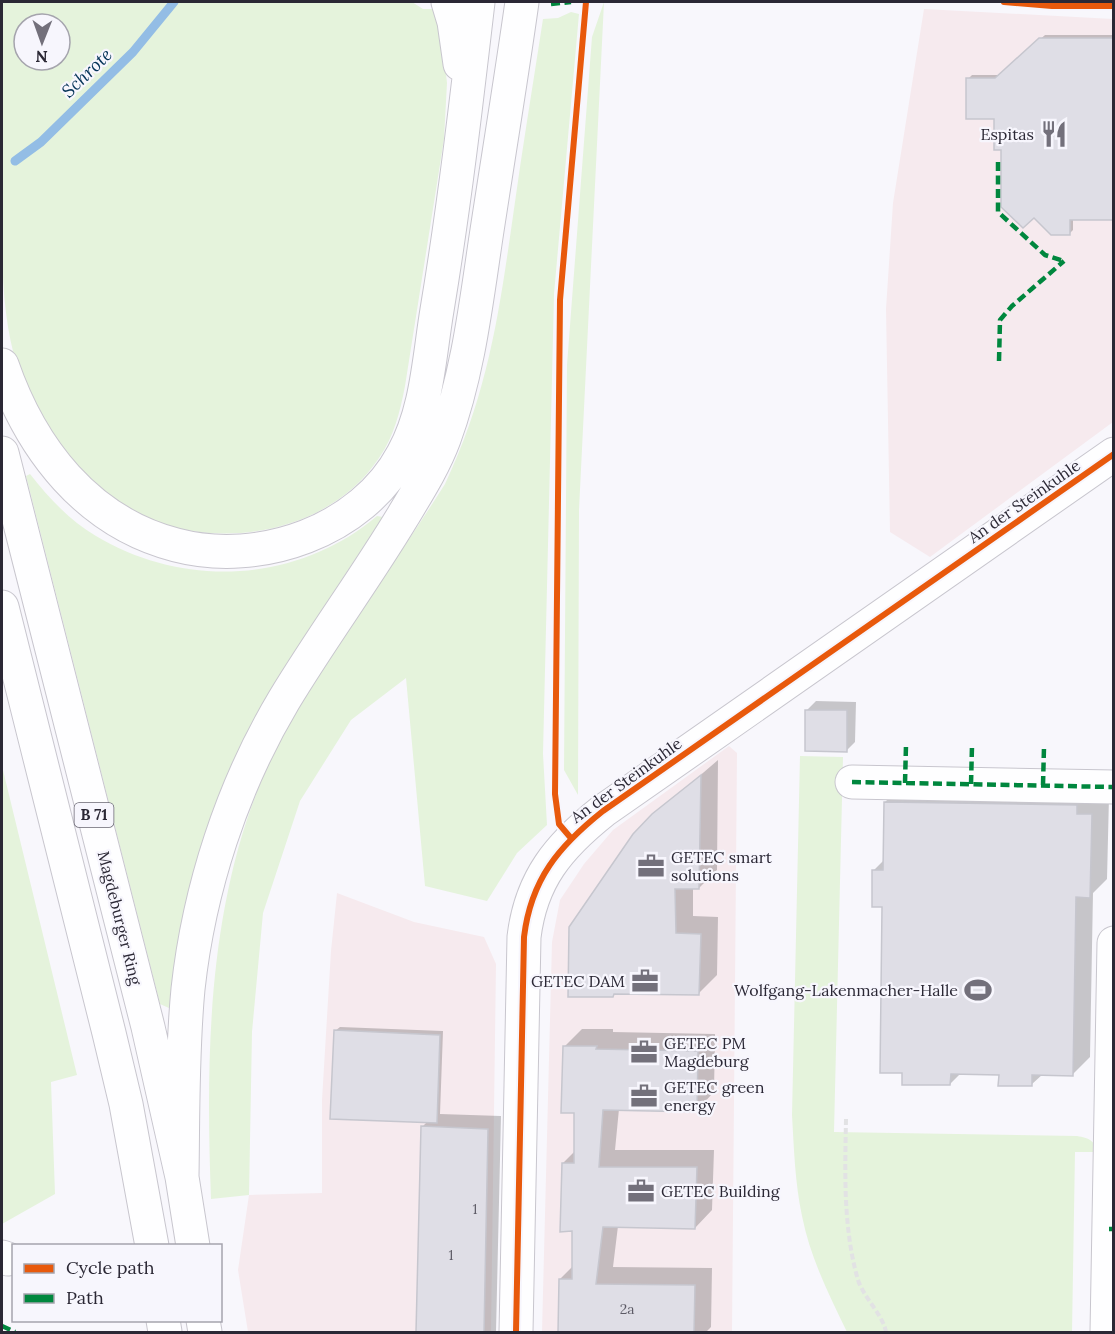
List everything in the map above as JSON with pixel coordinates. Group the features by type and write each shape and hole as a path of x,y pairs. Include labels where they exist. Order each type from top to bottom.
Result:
{"main road":[{"path":"448,2 454,22 465,107"},
{"path":"2,365 16,404 32,434 72,485 111,517 146,535 193,548 243,549 298,539 343,519 388,478 405,452 420,410 460,167 478,2"},
{"path":"182,1177 189,989 194,947 214,864 238,794 282,704 377,558 431,468 444,441 461,380 472,323 522,2"},
{"name":"Magdeburger Ring","path":"2,453 148,1028 182,1177 193,1244"},
{"name":"An der Steinkuhle","path":"516,1332 524,937 530,906 548,865 570,837 603,811 1113,454"},
{"name":"B 71","path":"2,607 124,1094 152,1244"},
{"path":"2,682 46,783"},
{"path":"852,782 1113,786"},
{"path":"1107,1332 1113,943"}],"path":[{"path":"846,1119 845,1190 849,1239 859,1283 886,1332"}],"shaded area":[{"path":"924,9 1113,19 1113,422 930,557 890,532 886,309 893,203"},
{"path":"729,746 737,753 732,1332 542,1332 552,942 560,900 584,864 613,830"},
{"path":"337,893 414,922 484,937 496,964 491,1332 248,1332 238,1270 249,1195 322,1193 322,1100"}],"green space":[{"path":"2,2 412,2 423,9 439,9 447,83 444,139 403,396 399,414 379,458 357,484 330,505 300,520 266,529 232,533 198,532 164,524 133,511 113,499 79,468 50,431 18,369 5,304 2,238"},
{"path":"604,2 579,510 578,795 564,770 567,365 592,37"},
{"path":"571,12 579,14 554,294 543,754 547,825 517,853 487,901 425,886 406,678 351,720 300,801 263,913 252,1032 249,1195 211,1199 209,1078 217,957 227,897 241,839 261,782 287,727 324,665 445,484 460,450 482,385 497,320 543,19 558,18"},
{"path":"30,474 60,508 96,536 130,553 166,565 203,571 240,571 277,566 312,555 346,538 377,516 383,517 285,666 242,745 169,1008 160,1004 26,476"},
{"path":"800,756 843,757 834,1132 1077,1136 1090,1140 1098,1152 1075,1152 1072,1332 847,1332 821,1276 805,1231 794,1153 792,1115"},
{"path":"2,766 77,1075 51,1082 55,1194 2,1224"}],"building":[{"name":"Espitas","path":"1039,38 1113,38 1113,220 1070,220 1070,235 1051,235 1034,218 1023,228 1001,207 1001,150 994,150 994,119 966,119 966,78 995,78"},
{"path":"805,710 847,710 847,752 805,751"},
{"path":"701,775 699,889 675,889 676,933 701,934 699,995 614,994 613,997 568,997 569,927 633,834 652,814"},
{"name":"Wolfgang-Lakenmacher-Halle","path":"884,802 1077,805 1077,814 1092,814 1090,898 1076,897 1073,1076 1032,1075 1032,1086 998,1086 999,1075 951,1074 950,1085 902,1085 902,1073 880,1073 882,907 872,907 872,870 883,870"},
{"path":"334,1030 440,1035 437,1123 330,1119"},
{"path":"563,1046 698,1051 697,1112 603,1110 599,1167 697,1167 695,1229 603,1227 596,1284 695,1285 694,1332 558,1332 559,1279 572,1279 572,1231 560,1232 562,1163 574,1163 574,1113 561,1113"},
{"path":"421,1126 488,1129 484,1332 416,1332"}],"waterway":[{"name":"Schrote","path":"15,161 41,142 133,52 174,2"}],"marked path":[{"path":"551,4 571,2"},
{"path":"998,162 998,212 1045,255 1064,261"},
{"path":"999,361 1000,320 1012,306 1064,261"},
{"path":"905,783 906,745"},
{"path":"971,784 972,746"},
{"path":"1043,785 1044,747"},
{"path":"852,782 1114,787"},
{"path":"1109,1229 1114,1229"},
{"path":"2,1326 15,1332"}],"cycle path":[{"path":"570,837 559,824 555,794 560,300 586,2"},
{"path":"1004,2 1052,6 1114,6"},
{"path":"516,1332 524,937 533,898 550,865 573,837 603,811 1114,454"}],"place":[{"name":"Espitas","path":"1054,134"},
{"name":"GETEC smart solutions","path":"651,866"},
{"name":"GETEC DAM","path":"645,981"},
{"name":"Wolfgang-Lakenmacher-Halle","path":"978,990"},
{"name":"GETEC PM Magdeburg","path":"644,1052"},
{"name":"GETEC green energy","path":"644,1096"},
{"name":"GETEC Building","path":"641,1191"}]}
